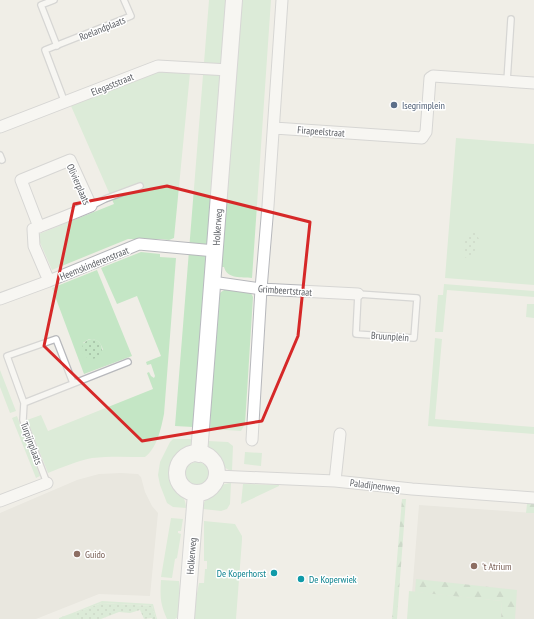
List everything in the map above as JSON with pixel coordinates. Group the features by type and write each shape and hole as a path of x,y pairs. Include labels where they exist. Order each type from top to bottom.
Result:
{"street":[{"name":"Holkerweg","path":"199,454 234,0"},
{"path":"252,440 261,288 274,128 282,0"},
{"name":"Elegaststraat","path":"0,127 158,66 229,70"},
{"name":"Firapeelstraat","path":"274,128 422,138 426,132 430,78 433,76 507,81"},
{"path":"507,81 534,83"},
{"name":"Olivierplaats","path":"70,160 91,206 39,227 21,180 70,160"},
{"path":"39,227 33,230 34,246 49,281"},
{"name":"Heemskinderenstraat","path":"0,299 49,281 139,244 215,251"},
{"name":"Grimbeertstraat","path":"212,282 261,288 358,294"},
{"path":"335,481 340,434"},
{"path":"192,454 199,454 210,459 216,470 217,476 210,489 196,493 189,492 183,488 177,475 181,462 186,457 192,454"},
{"name":"Paladijnenweg","path":"217,476 335,481 412,490 534,498"},
{"path":"0,501 47,483"},
{"name":"Holkerweg","path":"186,619 196,493"}],"lane":[{"path":"54,0 41,5 56,46 45,50 65,103"},
{"name":"Roelandplaats","path":"56,46 131,16 124,0"},
{"path":"507,81 511,19"},
{"path":"91,206 140,186"},
{"name":"Bruunplein","path":"358,294 417,298 414,338 356,334 358,294"},
{"name":"Turpijnplaats","path":"47,483 23,420 24,403 7,356 56,339 73,384"},
{"path":"24,403 128,362"}],"highlighted area":[{"path":"167,186 310,222 298,336 262,421 142,441 44,346 74,204"}],"shaded area":[{"name":"Guido","path":"99,474 138,474 141,477 145,492 152,506 158,513 150,596 99,594 36,619 0,619 0,513 77,480"},
{"name":"'t Atrium","path":"419,505 534,513 534,619 410,619"}],"green space":[{"path":"209,0 226,0 193,427 175,426"},
{"path":"241,0 271,0 252,278 228,274 224,267 221,267"},
{"path":"160,72 190,73 174,238 169,240 128,239 52,270 38,238 39,234 114,204 71,106 151,74"},
{"path":"456,138 534,144 534,285 445,278"},
{"path":"475,232 479,239 474,253 463,259 463,238"},
{"path":"141,252 160,254 160,257 176,258 164,414 158,438 153,449 145,457 92,458 75,462 48,473 27,420 41,415 48,431 153,389 147,373 149,372 154,378 155,376 151,364 147,365 146,362 161,356 137,296 117,304 101,268"},
{"path":"97,270 132,356 84,374 52,288","holes":["89,339 100,343 103,350 83,343"]},
{"path":"444,284 534,291 534,297 447,290 443,332 435,332 438,295 443,295"},
{"path":"226,289 251,293 253,297 245,424 241,431 210,429 216,299 221,292"},
{"path":"527,304 534,304 534,318 526,317"},
{"path":"435,338 442,339 435,419 534,427 534,434 428,426"},
{"path":"92,339 99,342 102,349 99,356 92,359 85,356 82,349 85,342"},
{"path":"0,370 16,411 10,413 0,387"},
{"path":"17,416 40,476 36,478 12,418"},
{"path":"173,439 192,439 189,447 175,465 174,469 176,484 184,498 186,508 173,507 167,503 158,475 160,462"},
{"path":"208,441 228,442 233,446 232,471 227,469 215,459 208,446"},
{"path":"245,452 262,453 261,466 244,464"},
{"path":"197,462 206,465 209,474 206,483 197,486 188,483 185,474 188,465"},
{"path":"231,483 230,504 227,509 221,511 203,509 206,499 212,491 216,488"},
{"path":"243,484 279,485 279,486 241,504"},
{"path":"402,499 406,499 397,619 392,619"},
{"path":"527,504 534,504 534,513 526,513"},
{"path":"171,518 183,519 181,531 178,531 178,533 181,534 172,578 161,577"},
{"path":"204,521 235,524 242,536 236,619 192,619 199,583 204,583 205,569 207,569 207,561 204,561"},
{"path":"416,579 517,590 515,619 501,619 502,601 415,592"},
{"path":"161,580 179,581 181,615 175,619 167,619 163,609 161,600"},
{"path":"409,591 502,601 501,619 407,619"},
{"path":"102,601 153,604 157,619 152,606 102,603 75,613"},
{"path":"102,603 152,606 156,619 144,619 140,610 130,613 119,612 101,619 78,619 75,613"},
{"path":"75,612 78,619 59,619 59,618"}],"place":[{"name":"Isegrimplein","path":"394,105"},
{"name":"Guido","path":"77,554"},
{"name":"'t Atrium","path":"474,566"},
{"name":"De Koperhorst","path":"274,573"},
{"name":"De Koperwiek","path":"301,579"}]}
